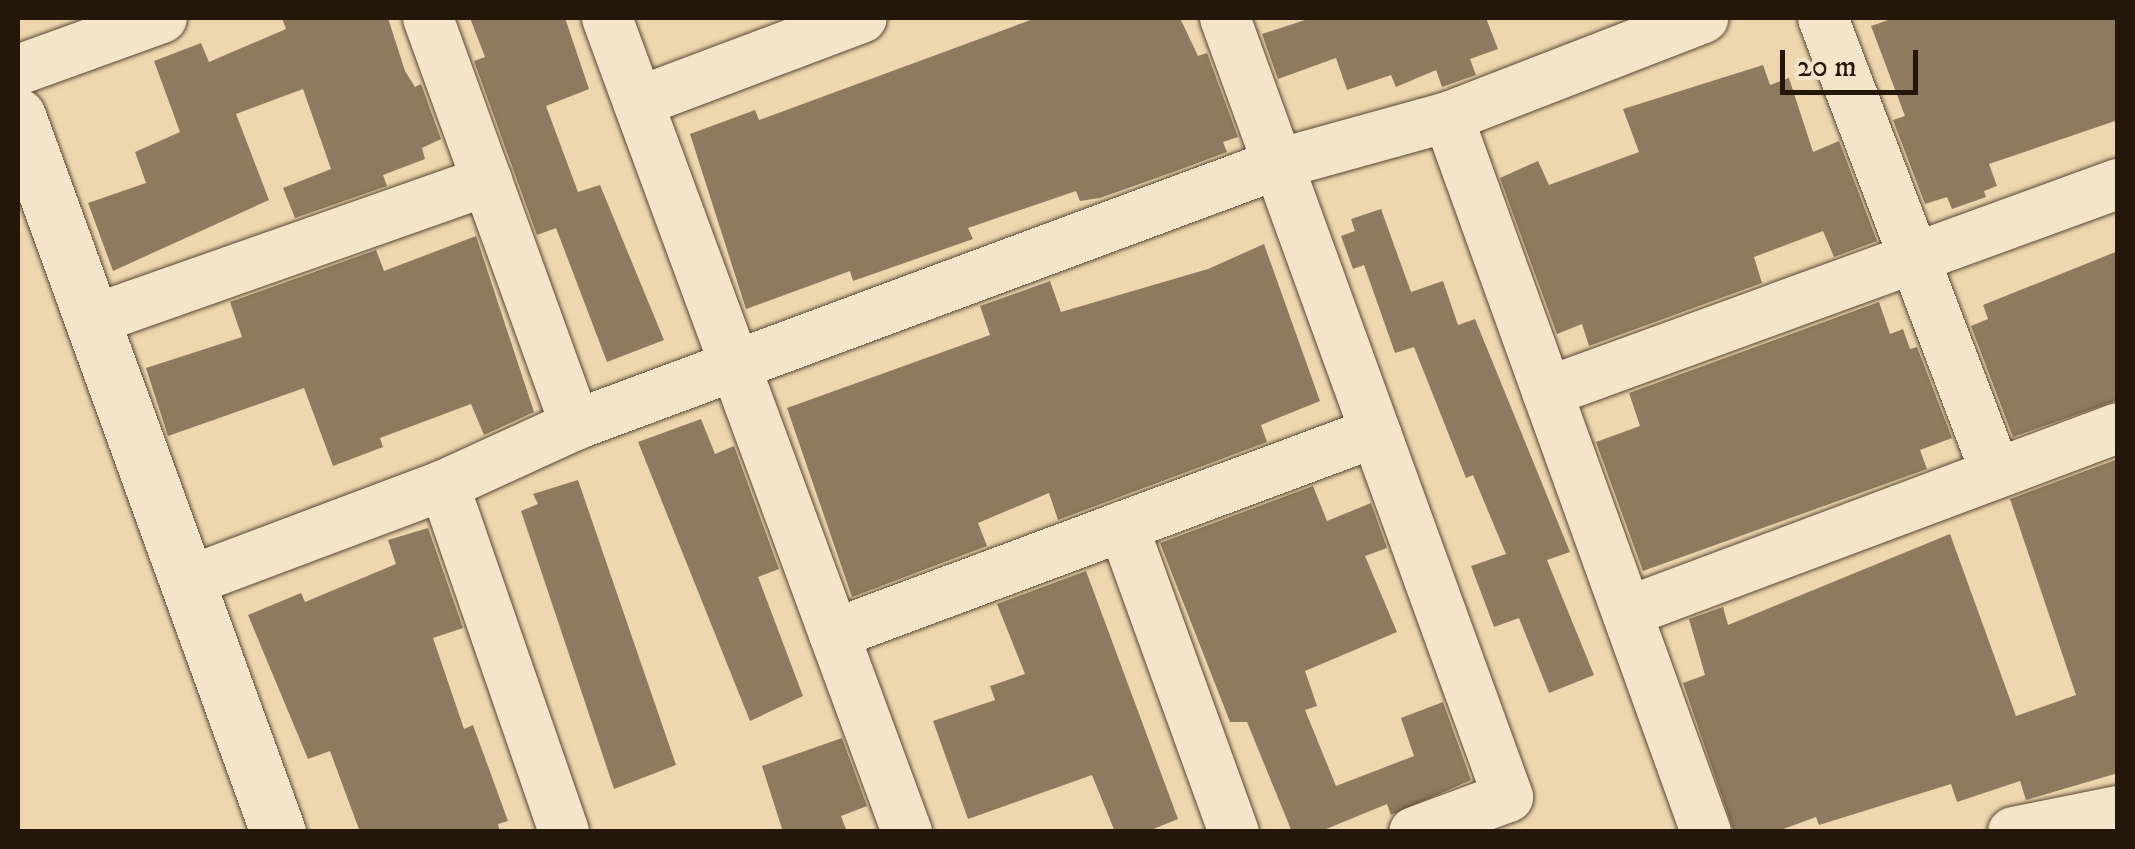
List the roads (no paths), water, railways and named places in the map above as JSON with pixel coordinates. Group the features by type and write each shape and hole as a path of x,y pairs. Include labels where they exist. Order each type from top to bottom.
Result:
{"street":[{"path":"18,70 162,18"},
{"path":"428,18 575,425"},
{"path":"608,18 907,832"},
{"path":"638,102 862,18"},
{"path":"1226,18 1508,797 1414,832"},
{"path":"189,580 444,486 575,425 1278,164 1448,117 1703,18"},
{"path":"1823,18 1910,260 1996,474"},
{"path":"1448,117 1706,832"},
{"path":"21,134 189,580 278,832"},
{"path":"92,320 487,180"},
{"path":"1548,392 2118,184"},
{"path":"1627,612 2118,428"},
{"path":"834,634 1376,432"},
{"path":"444,486 564,832"},
{"path":"1122,526 1234,832"},
{"path":"2014,832 2118,811"}]}
